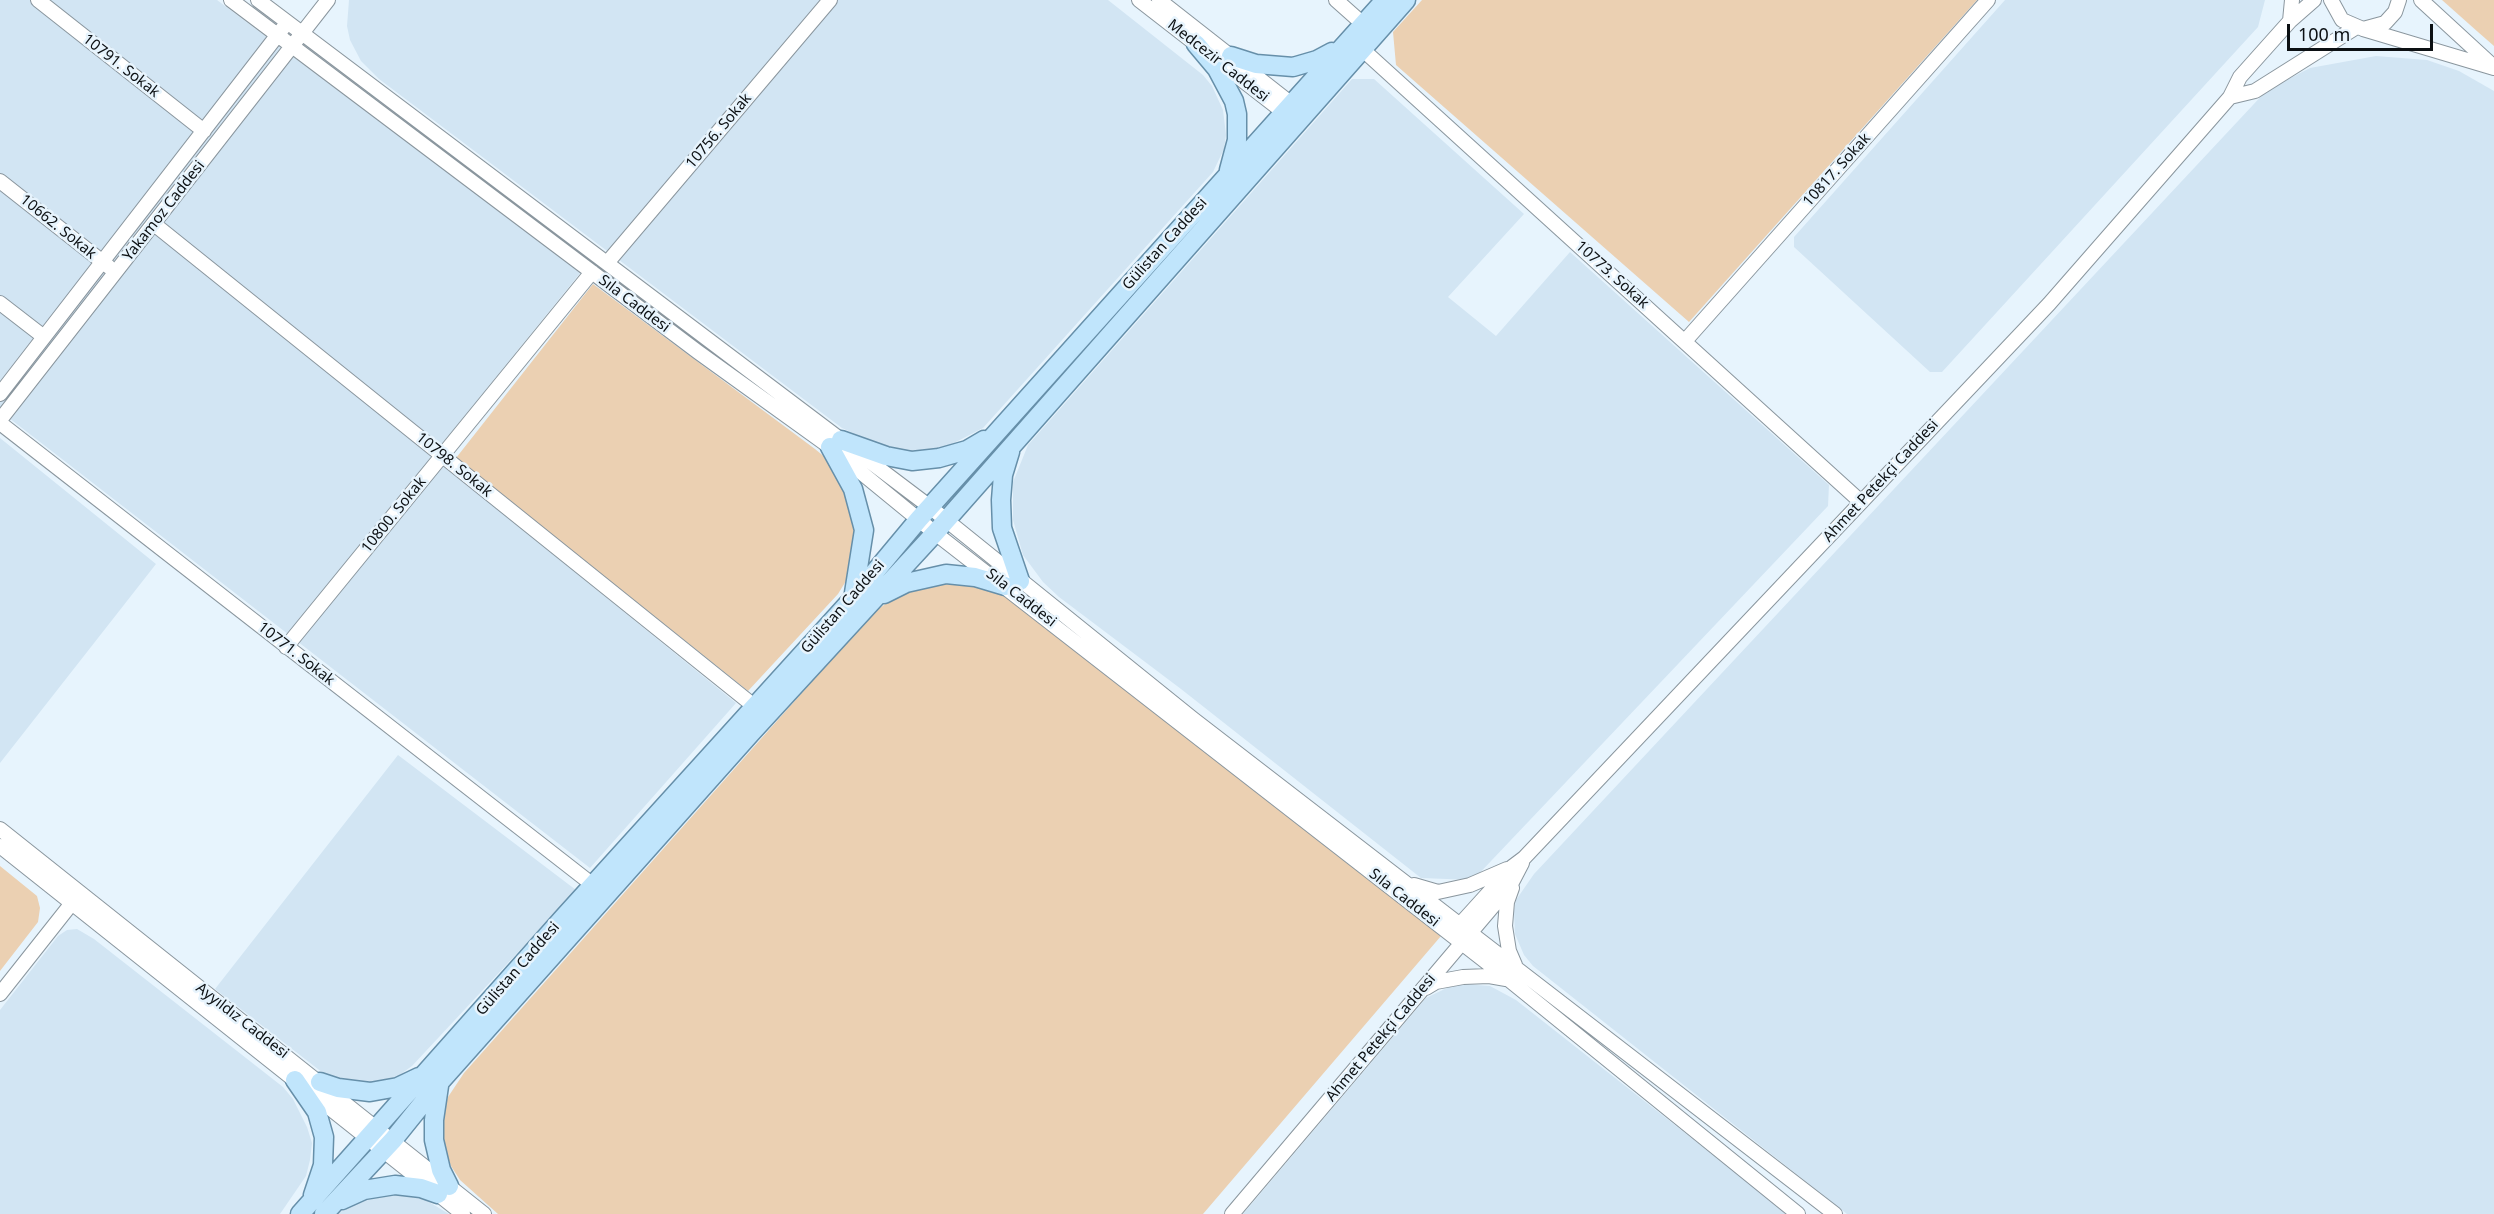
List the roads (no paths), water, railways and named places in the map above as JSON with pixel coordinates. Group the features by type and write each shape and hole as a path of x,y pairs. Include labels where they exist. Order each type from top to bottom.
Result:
{"main road":[{"name":"Gülistan Caddesi","path":"1354,46 1363,24 1385,0"},
{"name":"Gülistan Caddesi","path":"328,1209 388,1145 434,1077 593,885 754,706 862,600 941,527 1294,113 1354,46 1406,0"},
{"path":"1196,44 1217,69 1234,101 1237,114 1237,140 1227,174"},
{"path":"1231,56 1256,64 1293,67 1354,46"},
{"name":"Gülistan Caddesi","path":"303,1211 373,1133 434,1077 862,600 925,513 1227,174 1294,113"},
{"path":"836,443 912,461 939,458 967,450 996,433"},
{"path":"836,443 853,489 864,530 862,600 906,582 932,575 975,577 1013,583 1002,528 1001,500 1004,475 1012,446"},
{"path":"320,1082 338,1088 370,1092 434,1077 434,1140 443,1190 380,1186 364,1190 328,1209"},
{"path":"295,1080 317,1112 324,1137 322,1171 303,1211"}],"street":[{"name":"10791. Sokak","path":"38,0 204,131"},
{"name":"Sıla Caddesi","path":"231,0 592,272 836,443 1461,933 1516,967 1835,1214"},
{"path":"258,0 607,263 836,443"},
{"name":"Yakamoz Caddesi","path":"0,422 328,0"},
{"name":"10756. Sokak","path":"607,263 831,0"},
{"name":"Medcezir Caddesi","path":"1139,0 1196,44 1294,113"},
{"name":"Medcezir Caddesi","path":"1159,0 1231,56 1294,113"},
{"path":"1336,0 1363,24"},
{"name":"10817. Sokak","path":"1685,341 1988,0"},
{"path":"2290,21 2292,0"},
{"name":"Ahmet Petekçi Caddesi","path":"1232,1214 1421,990 1461,933 1524,858 2049,304 2229,97 2240,77 2290,21 2314,0"},
{"path":"2331,0 2342,20 2359,28 2494,68"},
{"path":"2229,97 2255,91 2359,28 2385,23 2395,12 2399,0"},
{"path":"2421,0 2494,68"},
{"name":"Yakamoz Caddesi","path":"0,394 288,22"},
{"name":"10773. Sokak","path":"1354,46 1861,501"},
{"name":"10662. Sokak","path":"0,181 116,273"},
{"name":"10798. Sokak","path":"154,224 754,706"},
{"name":"10800. Sokak","path":"286,647 592,272"},
{"path":"0,303 44,337"},
{"name":"10771. Sokak","path":"0,422 593,885"},
{"name":"Sıla Caddesi","path":"1013,583 1408,884 1508,979 1798,1214"},
{"name":"Ayyıldız Caddesi","path":"0,829 320,1082 373,1133"},
{"name":"Ayyıldız Caddesi","path":"0,846 295,1080 373,1133 443,1190 484,1214"},
{"path":"1408,884 1438,892 1470,885 1515,870"},
{"path":"1515,870 1505,914 1509,951 1516,967"},
{"path":"0,994 72,903"},
{"path":"1421,990 1436,982 1463,977 1489,976 1508,979"},
{"name":"Ayyıldız Caddesi","path":"443,1190 463,1214"}]}
